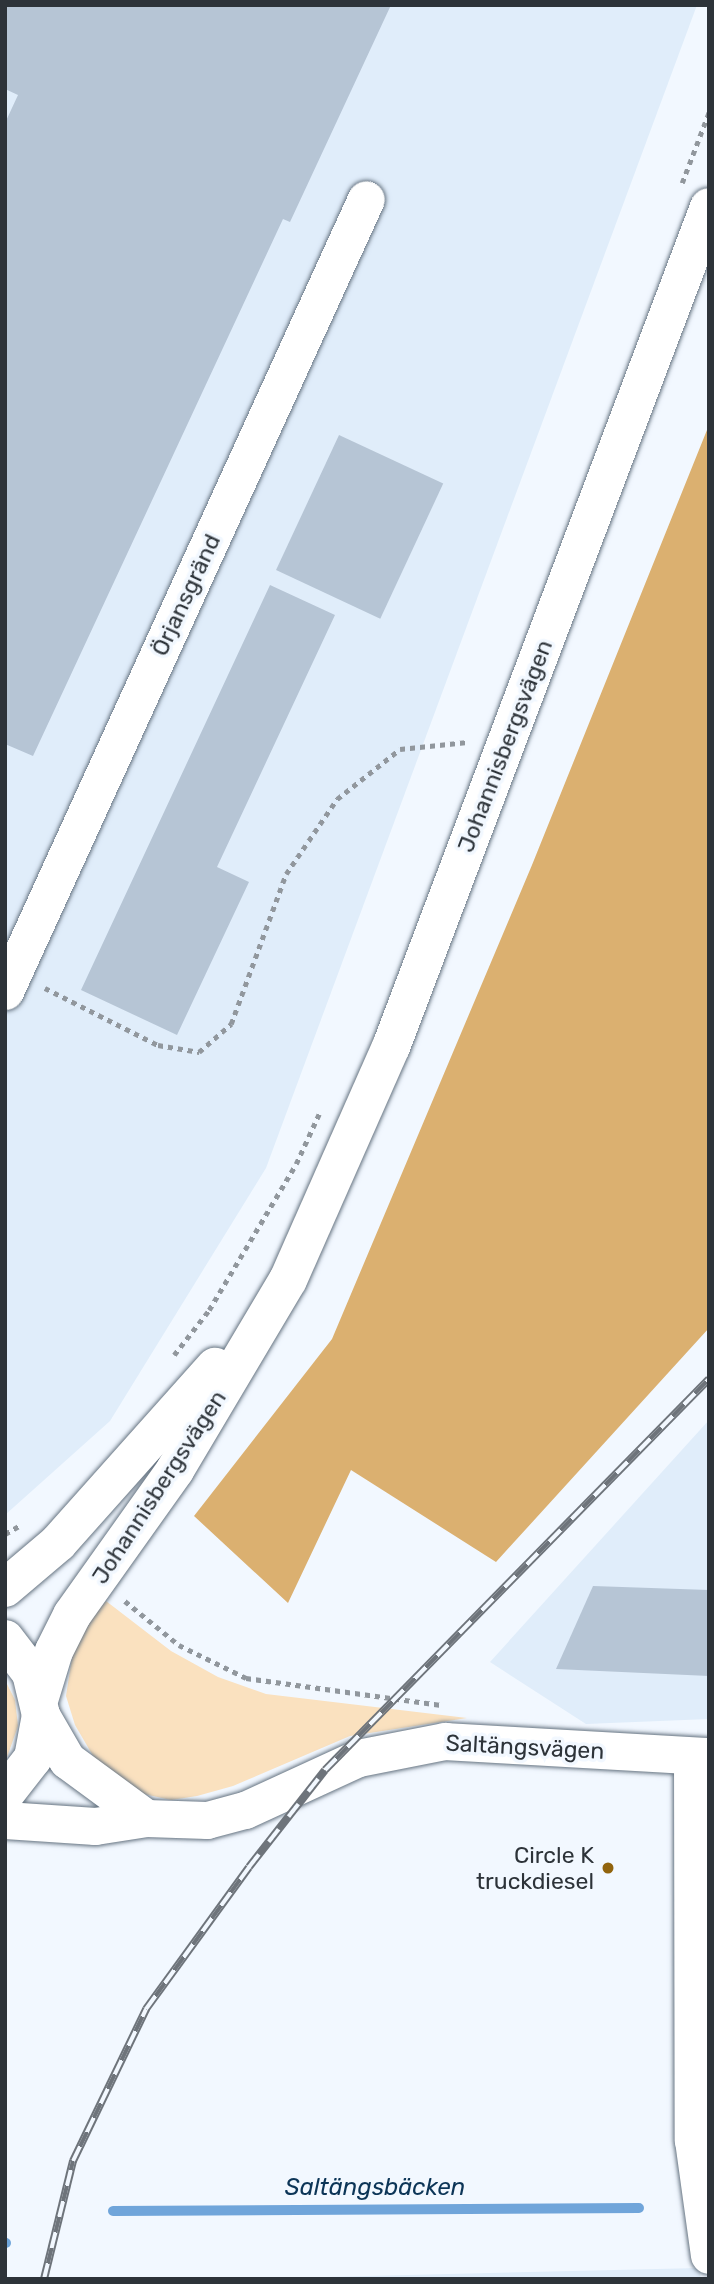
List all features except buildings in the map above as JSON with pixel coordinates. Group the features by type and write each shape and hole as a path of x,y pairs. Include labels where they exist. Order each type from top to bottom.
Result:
{"main road":[{"name":"Johannisbergsvägen","path":"5,1794 33,1758 40,1706 54,1651 72,1615 175,1470 288,1280 391,1047 694,198"},
{"name":"Johannisbergsvägen","path":"5,1588 48,1552 148,1447 288,1280"},
{"path":"5,1639 31,1673 40,1706"}],"street":[{"name":"Örjansgränd","path":"10,981 366,199"},
{"path":"40,1706 67,1760 146,1818"},
{"name":"Saltängsvägen","path":"5,1820 95,1826 146,1818 207,1820 245,1810 358,1758 445,1741 526,1742 700,1757"},
{"path":"700,1757 693,2140 709,2255"}],"path":[{"path":"694,198 709,112"},
{"path":"464,754 474,729"},
{"path":"10,981 158,1045 199,1052 231,1024 285,874 337,799 400,748 469,742"},
{"path":"168,1363 209,1310 296,1164 325,1101"},
{"path":"117,1594 179,1645 246,1678 445,1705"}],"shaded area":[{"path":"5,5 697,5 266,1168 110,1421 5,1515"},
{"path":"709,425 709,1328 496,1562 351,1470 288,1603 194,1516 332,1339 532,865"},
{"path":"709,1420 709,1719 586,1724 490,1662"},
{"path":"106,1601 171,1651 218,1677 266,1694 467,1718 350,1736 233,1786 197,1796 171,1800 144,1794 117,1781 96,1761 75,1725 66,1696 72,1657 84,1626"},
{"path":"5,1680 15,1700 18,1726 5,1763"},
{"path":"699,2268 701,2279 243,2279"}],"waterway":[{"name":"Saltängsbäcken","path":"113,2211 639,2208"}],"railway":[{"path":"44,2279 73,2161 146,2009 249,1867 325,1770 709,1379"}],"place":[{"name":"Circle K truckdiesel","path":"608,1868"}]}
